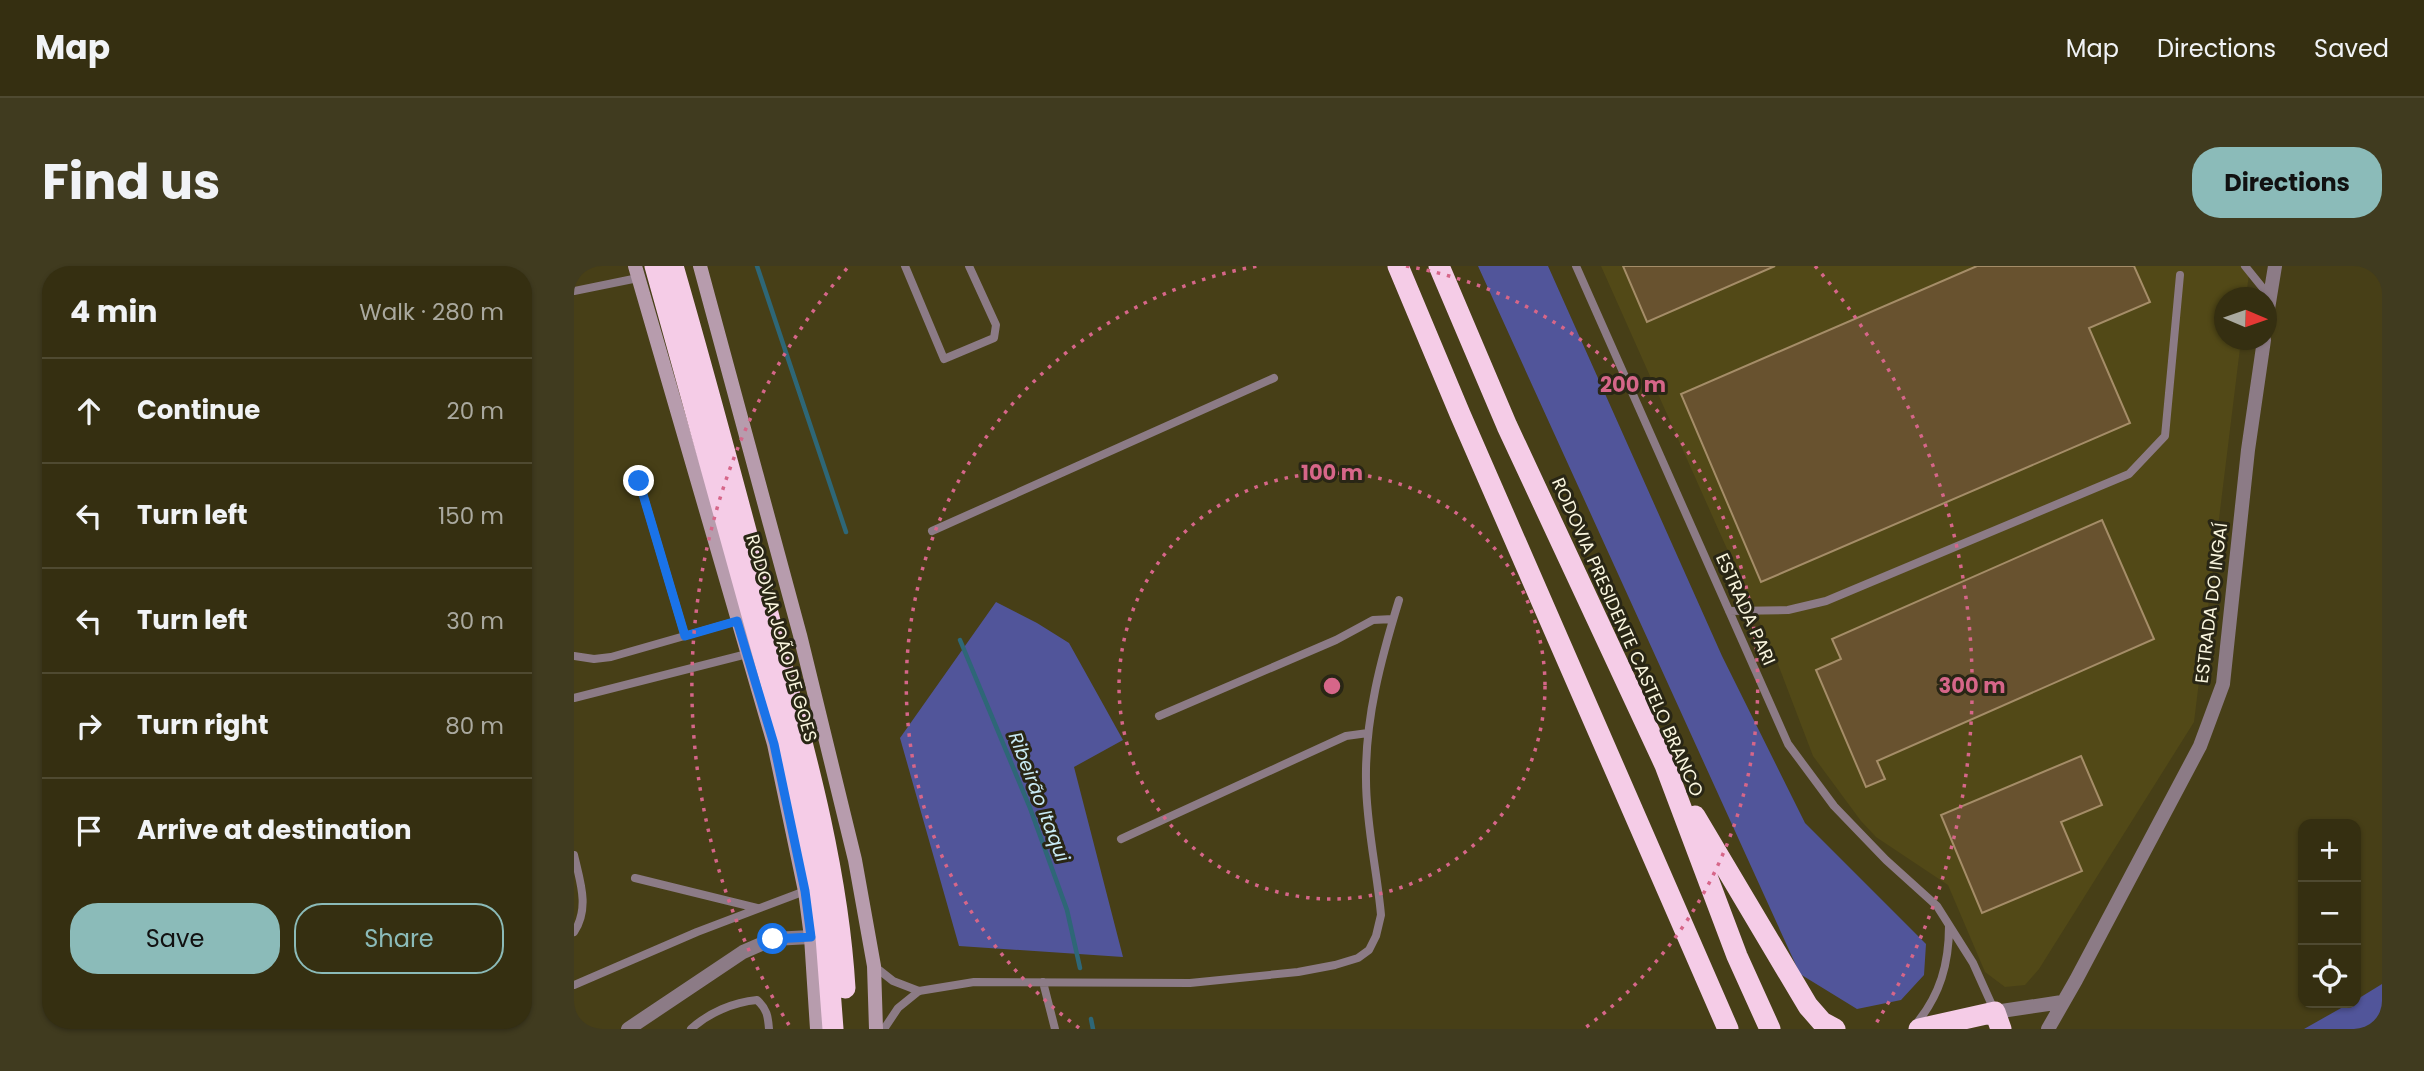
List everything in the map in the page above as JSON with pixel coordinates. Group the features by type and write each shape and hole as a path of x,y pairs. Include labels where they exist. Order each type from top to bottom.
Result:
{"highway":[{"name":"RODOVIA JOÃO DE GOES","path":"673,266 722,437 826,846 841,933 847,1029"},
{"path":"1398,266 1728,1029"},
{"name":"RODOVIA PRESIDENTE CASTELO BRANCO","path":"1438,266 1507,426 1665,765 1737,956 1770,1029"},
{"name":"RODOVIA JOÃO DE GOES","path":"639,269 791,755 826,937 833,1029"},
{"path":"1665,765 1808,1006 1822,1022 1835,1029"},
{"path":"1919,1029 1998,1021"}],"street":[{"path":"700,266 810,675 855,860 874,966 876,1029"},
{"path":"2271,287 2274,266"},
{"path":"639,269 774,744 805,891 817,1029"},
{"name":"ESTRADA DO INGAÍ","path":"2048,1029 2200,746 2215,711 2223,684 2248,450 2263,350"},
{"path":"628,1029 743,952 773,939 811,937"},
{"path":"1998,1021 2062,1002"}],"lane":[{"path":"905,266 944,359 994,338 996,332 996,325 969,266"},
{"name":"ESTRADA PARI","path":"1576,266 1788,744 1834,806 1886,860 1937,906 1973,963 1998,1021"},
{"path":"2245,266 2262,287"},
{"path":"574,290 639,269"},
{"path":"1729,611 1788,610 1826,601 2129,474 2165,436 2180,275"},
{"path":"932,531 1274,378"},
{"path":"639,481 685,636"},
{"path":"884,1029 898,1008 919,991 974,982 1190,983 1305,971 1358,958 1369,950 1381,915 1366,781 1368,733 1374,692 1399,600"},
{"path":"1159,716 1336,640 1373,620 1393,619"},
{"path":"574,656 594,659 611,657 737,621"},
{"path":"574,698 747,654"},
{"path":"1121,839 1346,736 1368,733"},
{"path":"574,855 583,903 580,923 574,932"},
{"path":"635,878 757,908"},
{"path":"574,985 757,908 805,891"},
{"path":"1912,1029 1937,994 1949,947 1949,923"},
{"path":"874,966 893,981 919,991"},
{"path":"1044,982 1055,1029"},
{"path":"691,1029 701,1020 741,1001 757,1000 764,1006 769,1029"}],"shaded area":[{"path":"1478,266 1548,266 1722,656 1805,823 1926,944 1924,975 1901,1000 1857,1009 1800,974"},
{"path":"1601,266 2250,266 2247,287 2214,287 2214,350 2240,350 2194,722 2039,969 2025,985 2005,987 1985,972 1948,885 1876,837 1861,821 1813,756 1776,659"},
{"path":"996,602 1069,643 1123,740 1074,767 1123,957 959,946 900,738"},
{"path":"2382,984 2382,1029 2304,1029 2341,1008 2361,1008 2361,997"}],"building":[{"path":"1623,266 1775,266 1647,322"},
{"path":"1977,266 2134,266 2150,302 2089,328 2130,423 1761,582 1681,394"},
{"path":"2102,520 2154,639 1877,761 1885,779 1866,787 1816,670 1841,659 1832,639"},
{"path":"2081,756 2102,805 2061,822 2082,871 1982,913 1941,815"}],"waterway":[{"name":"Ribeirão Itaqui","path":"757,266 846,532"},
{"name":"Ribeirão Itaqui","path":"960,640 1030,808 1067,910 1080,968"},
{"name":"Ribeirão Itaqui","path":"1091,1019 1093,1029"}],"route":[{"path":"639,481 685,636 737,621 774,744 805,891 811,937 773,939"}]}
